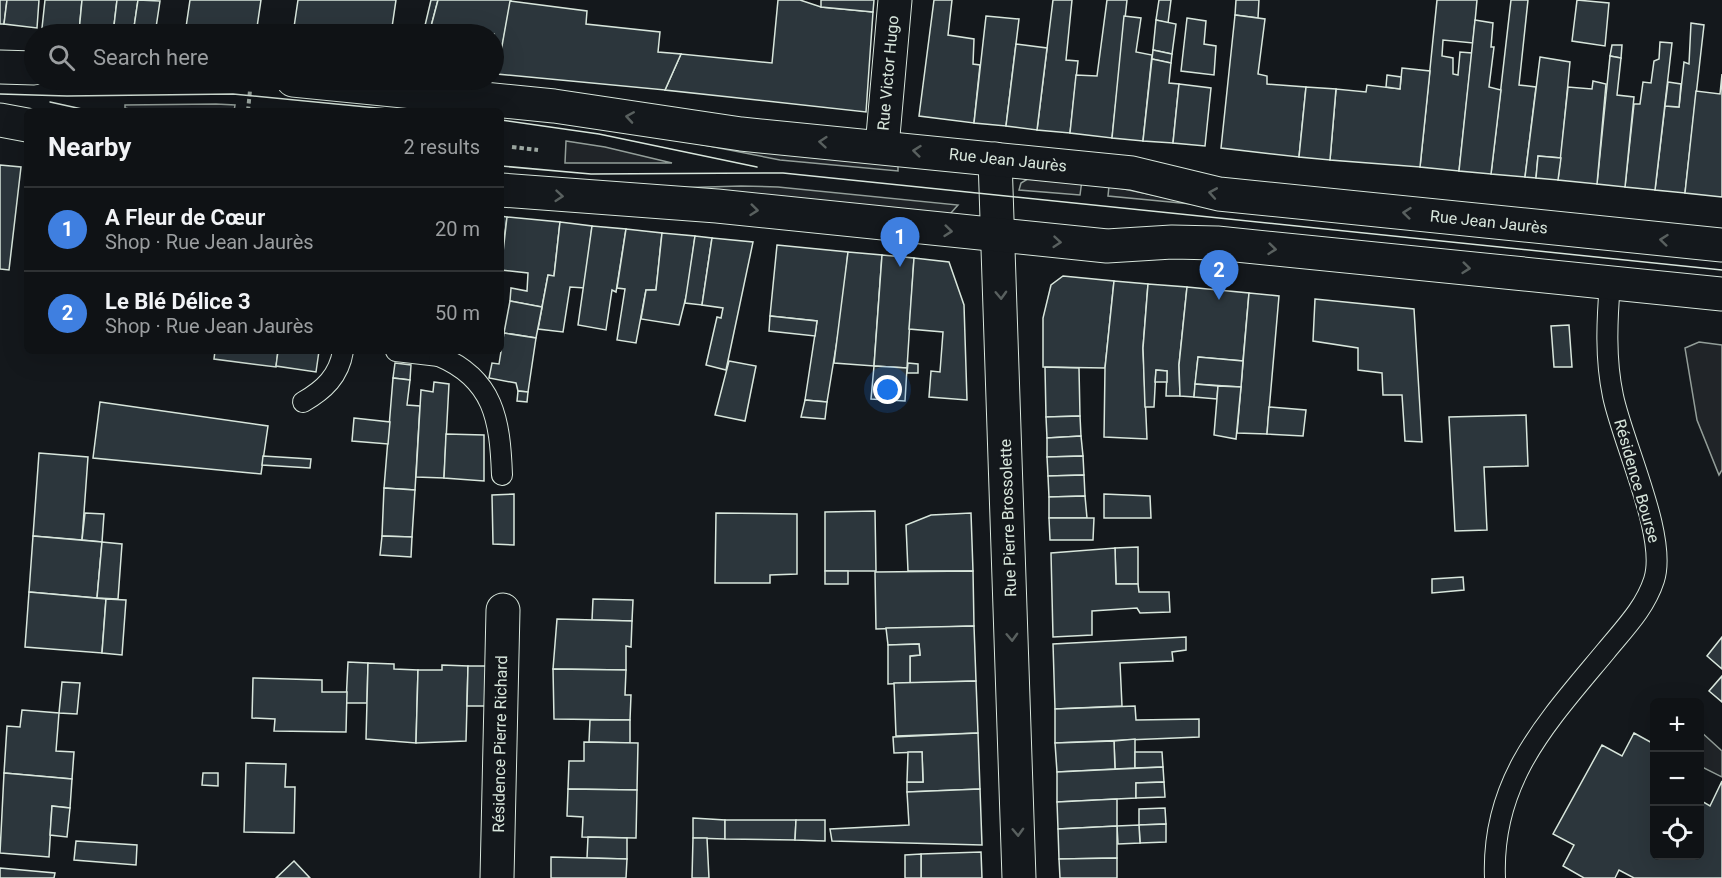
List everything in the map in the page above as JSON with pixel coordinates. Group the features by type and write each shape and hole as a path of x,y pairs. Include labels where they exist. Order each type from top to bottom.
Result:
{"main road":[{"name":"Rue Victor Hugo","path":"882,147 895,0"},
{"path":"0,67 24,68"},
{"name":"Rue Jean Jaurès","path":"390,90 564,108 741,134 1132,173 1219,194 1722,246"},
{"path":"0,120 24,124"},
{"name":"Rue Pierre Brossolette","path":"995,159 1019,878"},
{"path":"504,190 717,206 1107,246 1201,242 1722,294"},
{"name":"Résidence Pierre Richard","path":"497,878 503,610"}],"lane":[{"name":"Résidence Bourse","path":"1495,878 1495,836 1505,796 1540,735 1643,605 1655,577 1658,559 1653,528 1624,439 1609,373 1607,318 1610,282"},
{"path":"303,402 333,379 342,354"},
{"path":"441,354 460,365 484,392 499,429 502,475"}],"path":[{"path":"248,108 250,90"},
{"path":"512,147 541,150"}],"shaded area":[{"path":"125,105 235,105 234,108 125,108"},
{"path":"673,139 898,161 898,171 780,160"},
{"path":"566,141 605,147 672,163 565,163"},
{"path":"1031,177 1082,180 1080,195 1019,190 1021,183"},
{"path":"1109,186 1202,205 1108,196"},
{"path":"778,187 958,205 950,214 671,188"},
{"path":"1699,342 1722,345 1722,470 1719,475 1697,420 1685,348"},
{"path":"1704,735 1722,751 1722,777 1704,768"}],"building":[{"path":"0,0 7,0 4,24 0,24"},
{"path":"7,0 39,0 37,24 24,24 24,26 4,24"},
{"path":"45,0 82,0 80,24 42,24"},
{"path":"82,0 117,0 114,24 80,24"},
{"path":"117,0 138,0 134,24 114,24"},
{"path":"138,0 160,1 157,24 134,24"},
{"path":"190,0 261,0 257,24 186,24"},
{"path":"298,0 396,0 392,24 294,24"},
{"path":"431,0 438,0 432,24 425,24"},
{"path":"438,0 511,0 504,37 504,24 432,24"},
{"path":"778,0 800,0 821,7 873,12 866,112 665,90 681,54 772,63"},
{"path":"821,0 874,0 873,12 821,7"},
{"path":"934,0 952,0 948,35 974,39 973,64 980,65 974,123 919,116"},
{"path":"1053,0 1072,0 1066,60 1078,61 1070,133 1037,130"},
{"path":"1107,0 1127,0 1112,138 1070,133 1076,75 1097,76"},
{"path":"1159,0 1171,0 1168,23 1156,20"},
{"path":"1236,0 1259,0 1258,18 1235,15"},
{"path":"1437,0 1477,0 1473,43 1443,40 1442,56 1453,58 1453,74 1458,75 1460,52 1472,53 1459,171 1420,167"},
{"path":"1511,0 1528,0 1519,85 1536,87 1525,177 1491,174"},
{"path":"1577,0 1609,3 1605,46 1572,41"},
{"path":"510,1 587,11 586,24 660,32 658,52 681,54 665,90 504,75 504,35"},
{"path":"1235,15 1265,19 1258,74 1267,76 1267,84 1306,87 1299,157 1221,148"},
{"path":"986,16 1019,19 1006,126 974,123"},
{"path":"1124,16 1141,18 1136,52 1152,55 1143,141 1112,138"},
{"path":"1187,18 1206,21 1204,44 1216,46 1214,75 1181,71"},
{"path":"1156,20 1176,24 1172,54 1153,50"},
{"path":"1475,20 1493,23 1491,47 1494,47 1489,87 1501,90 1491,174 1459,171"},
{"path":"1691,23 1704,25 1685,193 1655,190 1665,106 1679,107 1684,62 1689,64"},
{"path":"1660,42 1672,43 1655,190 1625,187 1634,104 1640,104 1643,82 1651,83 1654,61 1659,59"},
{"path":"1016,44 1047,48 1037,130 1006,126"},
{"path":"1612,45 1622,45 1621,58 1610,56"},
{"path":"1153,50 1172,54 1171,63 1152,59"},
{"path":"1610,56 1621,58 1617,95 1634,97 1625,187 1597,184"},
{"path":"1540,57 1570,62 1561,158 1538,156 1536,178 1525,177"},
{"path":"1152,59 1171,63 1169,83 1179,84 1173,143 1143,141"},
{"path":"1402,68 1430,71 1420,167 1330,160 1336,89 1366,92 1367,85 1400,89"},
{"path":"1722,74 1722,197 1685,193 1696,91 1720,94"},
{"path":"1387,75 1401,77 1400,89 1386,87"},
{"path":"1593,81 1606,84 1597,184 1558,180 1568,87 1592,89"},
{"path":"1668,82 1681,84 1679,107 1665,106"},
{"path":"1179,84 1211,88 1205,146 1173,143"},
{"path":"1306,87 1336,89 1330,160 1299,157"},
{"path":"1538,156 1561,158 1558,180 1536,178"},
{"path":"0,165 21,167 9,270 0,269"},
{"path":"504,216 507,217 504,240"},
{"path":"507,217 560,222 554,276 548,275 542,307 510,301 511,288 527,291 528,273 504,270"},
{"path":"560,222 592,226 585,288 570,287 563,332 538,329 548,275 554,276"},
{"path":"592,226 626,229 616,292 612,290 606,330 578,325"},
{"path":"626,229 662,233 656,290 646,290 636,343 617,340 625,289 617,288"},
{"path":"662,233 695,236 688,289 679,325 641,319 646,290 656,290"},
{"path":"695,236 712,238 702,305 685,303"},
{"path":"712,238 753,242 726,370 706,365 717,317 721,318 723,308 702,305"},
{"path":"777,245 848,252 843,304 827,402 805,400 817,321 770,316"},
{"path":"848,252 882,255 874,366 834,363"},
{"path":"882,255 914,258 907,368 874,366"},
{"path":"914,258 949,262 964,305 967,400 929,397 931,371 940,372 943,332 909,329"},
{"path":"1063,276 1114,281 1105,368 1043,367 1043,318 1051,285"},
{"path":"1114,281 1148,284 1143,348 1147,439 1104,437 1105,368"},
{"path":"1148,284 1187,287 1179,365 1180,396 1166,396 1167,371 1156,370 1154,407 1145,407 1143,348"},
{"path":"1187,287 1249,293 1243,361 1198,357 1194,397 1180,396 1179,365"},
{"path":"1249,293 1279,296 1267,434 1237,433"},
{"path":"1315,299 1414,309 1422,442 1405,441 1402,395 1383,395 1382,373 1358,370 1358,348 1313,341"},
{"path":"510,301 542,307 536,338 504,333"},
{"path":"770,316 817,321 815,336 769,331"},
{"path":"1569,325 1572,367 1554,367 1551,326"},
{"path":"504,333 536,338 528,392 518,391 516,383 489,378 492,363 499,364 501,354 504,354"},
{"path":"215,354 278,354 276,367 214,359"},
{"path":"278,354 319,354 316,372 276,366"},
{"path":"1198,357 1243,361 1241,387 1195,384"},
{"path":"729,361 756,366 745,421 715,415"},
{"path":"395,363 411,365 410,380 393,378"},
{"path":"908,363 918,364 918,373 907,373"},
{"path":"874,366 907,368 905,401 871,399"},
{"path":"1045,367 1079,368 1080,416 1046,417"},
{"path":"1156,370 1167,371 1167,382 1155,382"},
{"path":"393,378 410,380 407,405 420,406 415,490 384,488"},
{"path":"434,382 449,384 444,478 416,477 421,390 433,392"},
{"path":"1195,384 1218,386 1217,399 1194,397"},
{"path":"1218,386 1241,387 1236,439 1214,435"},
{"path":"518,391 528,392 527,402 517,401"},
{"path":"805,400 827,402 825,419 801,417"},
{"path":"100,402 268,426 261,474 93,458"},
{"path":"1269,407 1306,410 1303,436 1267,434"},
{"path":"1526,415 1528,466 1484,467 1487,530 1455,531 1449,417"},
{"path":"1080,416 1081,436 1047,438 1046,417"},
{"path":"354,418 390,422 388,444 352,441"},
{"path":"446,434 484,435 484,481 444,478"},
{"path":"1081,436 1083,456 1047,457 1047,438"},
{"path":"39,453 88,457 82,540 33,536"},
{"path":"263,456 311,459 310,468 262,465"},
{"path":"1083,456 1084,475 1048,476 1047,457"},
{"path":"1084,475 1085,496 1049,497 1048,476"},
{"path":"384,488 415,490 412,537 382,536"},
{"path":"514,494 514,545 493,544 492,495"},
{"path":"1104,494 1150,496 1151,518 1104,518"},
{"path":"1085,496 1087,518 1049,518 1049,497"},
{"path":"875,511 876,571 825,571 825,512"},
{"path":"85,513 104,514 102,542 82,540"},
{"path":"716,513 797,514 797,574 770,575 770,583 715,583"},
{"path":"971,513 973,571 908,571 906,525 931,515"},
{"path":"1049,518 1094,518 1093,540 1050,540"},
{"path":"33,536 102,542 97,598 29,592"},
{"path":"382,536 412,537 411,557 380,555"},
{"path":"102,542 122,544 118,599 97,598"},
{"path":"1138,547 1138,584 1116,584 1115,548"},
{"path":"1115,548 1116,584 1138,584 1139,592 1169,592 1170,612 1140,613 1137,608 1092,611 1092,635 1053,637 1051,553"},
{"path":"825,571 848,571 848,584 825,584"},
{"path":"973,571 974,626 876,629 875,572"},
{"path":"1463,577 1464,590 1432,593 1432,579"},
{"path":"29,592 106,599 102,653 25,647"},
{"path":"106,599 126,600 122,655 102,653"},
{"path":"593,599 633,600 632,621 592,620"},
{"path":"557,619 632,621 631,647 626,646 626,670 553,669"},
{"path":"974,626 976,681 910,683 910,656 920,655 919,644 888,645 886,628"},
{"path":"1186,637 1186,650 1172,652 1173,661 1120,663 1122,706 1055,709 1053,644"},
{"path":"1722,637 1722,669 1707,656"},
{"path":"919,644 920,655 910,656 910,683 888,684 888,645"},
{"path":"348,662 368,663 367,703 346,703"},
{"path":"368,663 394,664 394,669 418,670 416,743 366,739"},
{"path":"442,665 468,666 466,741 416,743 418,670 442,670"},
{"path":"468,666 491,666 489,706 467,706"},
{"path":"553,669 626,670 625,695 631,695 630,720 554,719"},
{"path":"1722,676 1722,702 1709,691"},
{"path":"253,678 322,680 322,692 347,692 346,732 274,731 275,719 252,718"},
{"path":"976,681 978,733 896,736 894,683"},
{"path":"62,682 80,683 77,714 59,713"},
{"path":"1135,706 1136,720 1199,719 1199,737 1055,743 1055,709"},
{"path":"22,710 59,713 56,751 74,752 72,779 4,773 7,726 20,727"},
{"path":"590,720 630,720 630,743 589,742"},
{"path":"978,733 980,789 907,792 907,782 923,782 922,752 894,753 893,737"},
{"path":"1634,733 1650,742 1650,860 1704,860 1704,802 1710,806 1722,781 1722,878 1634,878 1619,870 1615,878 1584,878 1563,866 1574,845 1553,834 1602,745 1622,756"},
{"path":"1135,739 1135,768 1115,769 1114,741"},
{"path":"1114,741 1115,769 1057,772 1055,743"},
{"path":"584,742 638,743 637,790 568,789 569,761 584,761"},
{"path":"908,752 922,752 923,782 907,782"},
{"path":"1135,752 1162,752 1163,767 1135,768"},
{"path":"246,763 286,764 285,787 295,787 294,833 244,832"},
{"path":"1163,767 1164,782 1136,783 1136,798 1057,802 1057,772"},
{"path":"4,773 72,779 70,808 52,806 49,857 0,853"},
{"path":"203,773 218,773 218,786 202,785"},
{"path":"1164,782 1165,797 1136,798 1136,783"},
{"path":"568,789 637,790 636,838 582,837 583,817 567,816"},
{"path":"980,789 982,845 832,841 830,829 909,825 907,792"},
{"path":"1117,799 1117,826 1058,829 1057,802"},
{"path":"52,806 70,808 67,837 50,835"},
{"path":"1165,808 1166,824 1139,825 1139,809"},
{"path":"693,818 725,820 725,839 693,838"},
{"path":"725,820 796,820 795,840 725,839"},
{"path":"796,820 825,820 825,841 795,840"},
{"path":"1166,824 1166,842 1140,843 1139,825"},
{"path":"1139,825 1140,843 1118,844 1117,826"},
{"path":"1117,826 1117,858 1059,859 1058,829"},
{"path":"588,837 627,838 627,859 587,858"},
{"path":"693,838 707,838 709,878 692,878"},
{"path":"76,841 137,845 136,865 74,860"},
{"path":"981,852 982,878 921,878 921,854"},
{"path":"921,854 921,878 905,878 905,855"},
{"path":"551,857 627,859 626,878 551,878"},
{"path":"1117,858 1117,878 1060,878 1059,859"},
{"path":"294,861 310,878 276,878"},
{"path":"0,868 55,873 54,878 0,878"}],"tram line":[{"path":"0,94 67,96 233,94 377,108"},
{"path":"50,102 77,108"},
{"path":"504,120 599,134 757,167"},
{"path":"504,166 591,174 783,173 1722,270"}],"place":[{"name":"A Fleur de Cœur","path":"900,267"},
{"name":"Le Blé Délice 3","path":"1219,300"}]}
